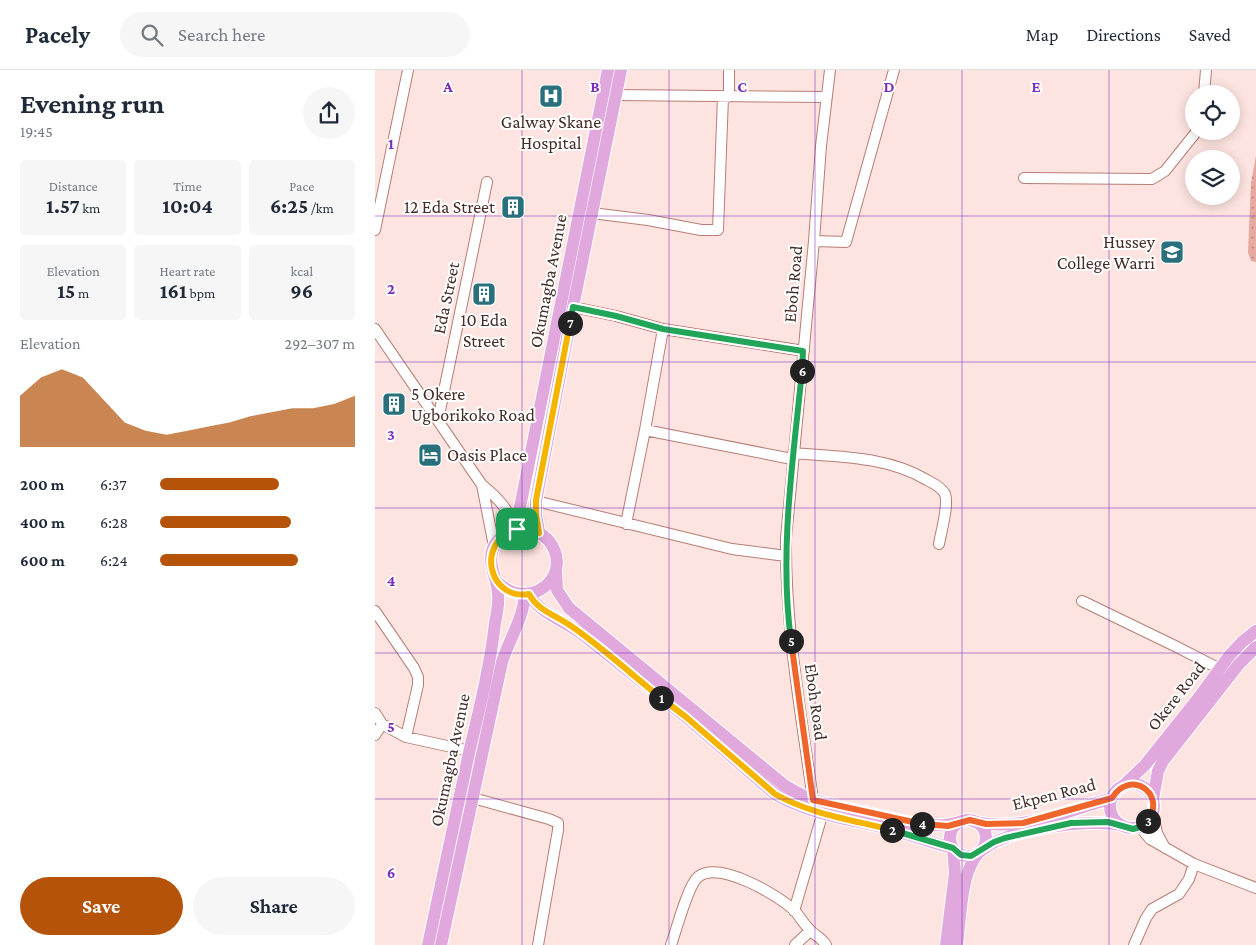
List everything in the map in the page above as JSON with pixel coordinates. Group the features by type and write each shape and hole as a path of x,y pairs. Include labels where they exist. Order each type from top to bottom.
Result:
{"main road":[{"name":"Okumagba Avenue","path":"516,530 608,70"},
{"name":"Okumagba Avenue","path":"539,533 536,500 621,70"},
{"path":"556,568 549,582 543,588 527,594 514,593 496,581 491,563 494,546 499,539 516,530 525,529 539,533 547,539 556,557 557,590 569,608 784,785 813,800 917,824 948,826 970,820 984,829 986,841 971,866 967,877 957,945"},
{"name":"Okumagba Avenue","path":"428,945 491,652 498,596 496,581"},
{"name":"Okumagba Avenue","path":"441,945 502,662 521,615 527,594"},
{"path":"527,594 538,607 570,625 686,717 775,794 797,805 911,835 953,848 966,856 981,851"},
{"name":"Okere Road","path":"1124,785 1145,765 1242,642 1256,631"},
{"name":"Okere Road","path":"1153,799 1163,761 1239,664 1256,646"},
{"path":"1124,785 1138,785 1145,788 1153,799 1153,814 1148,822 1140,827 1126,828 1120,825 1111,813 1110,805 1112,798 1115,792 1124,785"},
{"name":"Ekpen Road","path":"975,822 986,824 1023,823 1112,798"},
{"path":"946,945 955,874 951,831 960,822"},
{"name":"Ekpen Road","path":"981,851 994,842 1005,838 1071,823 1108,822 1120,825"}],"street":[{"path":"375,230 408,70"},
{"path":"592,213 648,220 701,230 718,230 729,70"},
{"name":"Eboh Road","path":"813,800 788,616 786,556 793,456 829,70"},
{"path":"814,241 846,242 895,70"},
{"path":"1204,85 1206,70"},
{"path":"616,95 827,98"},
{"path":"1024,178 1152,179 1165,171 1190,140"},
{"name":"Eda Street","path":"438,420 487,182"},
{"path":"573,307 663,329 803,351"},
{"path":"375,328 482,485 495,496 511,517 516,530"},
{"path":"626,524 663,329"},
{"path":"645,430 793,456 873,460 913,472 937,485 944,493 946,502 939,544"},
{"path":"482,485 494,546"},
{"path":"536,500 732,549 786,556"},
{"path":"1082,601 1220,668"},
{"path":"375,611 414,668 417,677 418,685 407,737"},
{"path":"375,714 382,724 407,737 469,751"},
{"path":"375,735 382,724"},
{"path":"473,798 558,823 538,945"},
{"path":"794,911 823,812"},
{"path":"1153,814 1157,833 1166,848"},
{"path":"1140,827 1150,839 1194,864 1256,888"},
{"path":"1134,945 1145,918 1153,910 1179,894 1189,879 1194,864"},
{"path":"671,945 695,878 704,873 713,872 740,878 777,897 794,911 810,931 826,945"},
{"path":"795,945 810,931"}],"shaded area":[{"path":"1256,156 1256,262 1251,261 1248,252 1251,183"}],"place":[{"name":"Galway Skane Hospital","path":"551,96"},
{"name":"12 Eda Street","path":"513,207"},
{"name":"Hussey College Warri","path":"1172,252"},
{"name":"10 Eda Street","path":"484,294"},
{"name":"5 Okere Ugborikoko Road","path":"394,404"},
{"name":"Oasis Place","path":"430,455"}],"route":[{"path":"573,307 663,329 803,351 786,538 786,583 788,616 813,800 917,824 948,826 965,820 986,824 1023,823 1112,798 1119,788 1131,784 1145,788 1150,793 1154,806 1153,814 1148,822 1133,829 1108,822 1071,823 1025,832 994,842 976,854 966,856 961,855 953,848 941,846 911,835 797,805 775,794 686,717 582,634 538,607 529,594 514,593 496,581 491,563 491,554 494,546 499,539 517,529 532,530 539,533 536,500 573,307"}]}
